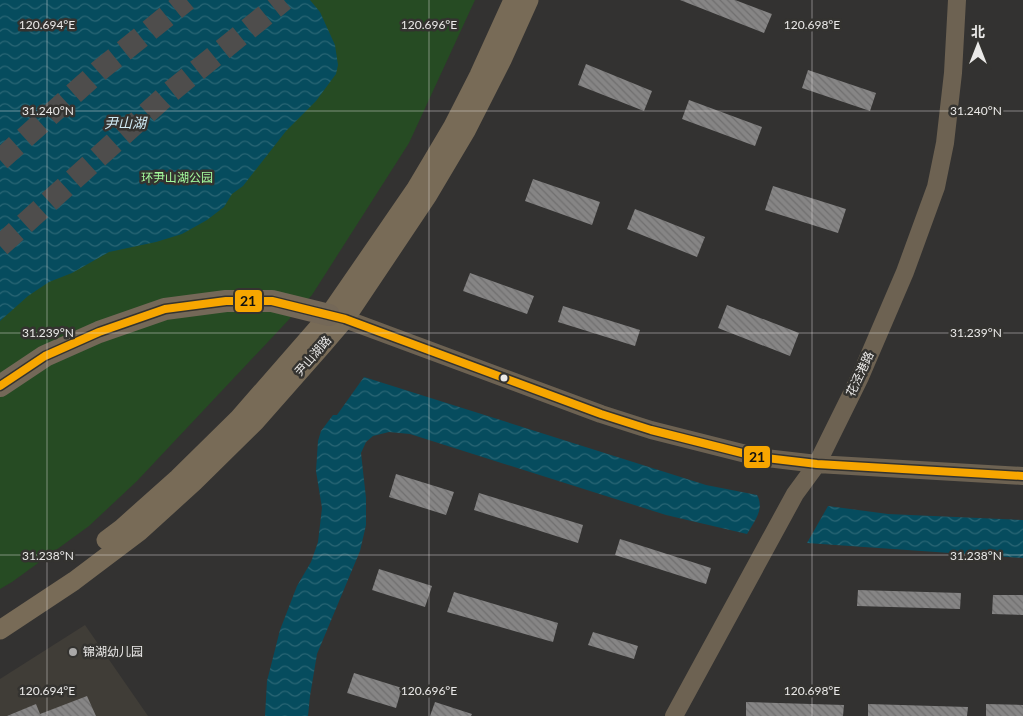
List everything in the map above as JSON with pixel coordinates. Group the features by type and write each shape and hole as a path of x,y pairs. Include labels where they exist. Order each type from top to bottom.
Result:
{"highway":[{"path":"0,386 46,356 63,348 99,332 165,309 226,301 272,301 337,317"}],"main road":[{"name":"尹山湖路","path":"0,616 58,577 122,528 178,478 337,317 453,126 490,53 513,0"},
{"name":"尹山湖路","path":"0,630 82,575 138,532 187,488 254,422 337,317 428,195 502,60 529,0"}],"street":[{"name":"花泾港路","path":"674,716 795,494 817,464 860,377 905,272 936,187 945,143 953,73 957,0"},
{"path":"337,317 600,414 651,430 758,457 817,464 1023,476"}],"shaded area":[{"name":"锦湖幼儿园","path":"85,625 148,716 0,716 0,679"}],"green space":[{"name":"环尹山湖公园","path":"0,0 475,0 409,143 312,295 137,481 89,526 0,589"}],"water":[{"name":"尹山湖","path":"0,0 310,0 320,12 335,45 338,65 336,74 316,101 286,131 243,186 232,194 224,207 207,220 182,234 156,242 109,252 72,273 49,282 28,296 0,321"},
{"path":"364,377 706,485 757,495 760,505 758,515 747,534 666,515 410,434 389,432 373,436 366,442 361,453 366,498 366,525 360,551 317,654 308,716 265,716 267,681 280,630 297,586 311,562 318,542 322,508 316,471 318,441 321,431 333,415 337,415"},
{"path":"828,506 888,514 1023,520 1023,558 807,543"}],"building":[{"path":"680,0 735,0 772,14 764,33"},
{"path":"586,64 652,91 644,111 578,85"},
{"path":"808,70 876,93 870,111 802,88"},
{"path":"689,100 762,127 755,146 682,119"},
{"path":"533,179 600,202 592,225 525,201"},
{"path":"773,186 846,209 838,233 765,210"},
{"path":"635,209 705,237 697,257 627,229"},
{"path":"470,273 534,296 527,314 463,291"},
{"path":"727,305 799,333 790,356 718,328"},
{"path":"563,306 640,330 635,346 558,322"},
{"path":"396,474 454,492 446,515 389,497"},
{"path":"479,493 583,525 578,543 474,510"},
{"path":"620,539 711,568 706,584 615,555"},
{"path":"379,569 432,586 425,607 372,590"},
{"path":"858,590 961,593 960,609 857,606"},
{"path":"454,592 558,623 553,642 447,612"},
{"path":"993,595 1023,595 1023,615 992,614"},
{"path":"593,632 638,646 634,659 588,645"},
{"path":"354,673 402,688 396,708 347,693"},
{"path":"87,696 96,716 7,716 36,704 40,714"},
{"path":"435,702 472,714 471,716 430,716"},
{"path":"746,702 844,705 843,716 746,716"},
{"path":"868,704 968,707 967,716 868,716"},
{"path":"986,704 1023,705 1023,716 986,716"}],"tunnel":[{"path":"0,160 100,70 187,0"},
{"path":"0,246 169,93 284,0"}],"transit line":[{"name":"21","path":"0,386 45,356 99,332 165,309 226,301 272,301 345,319 601,414 651,430 758,457 817,464 1023,476"}],"place":[{"name":"锦湖幼儿园","path":"73,652"}]}
